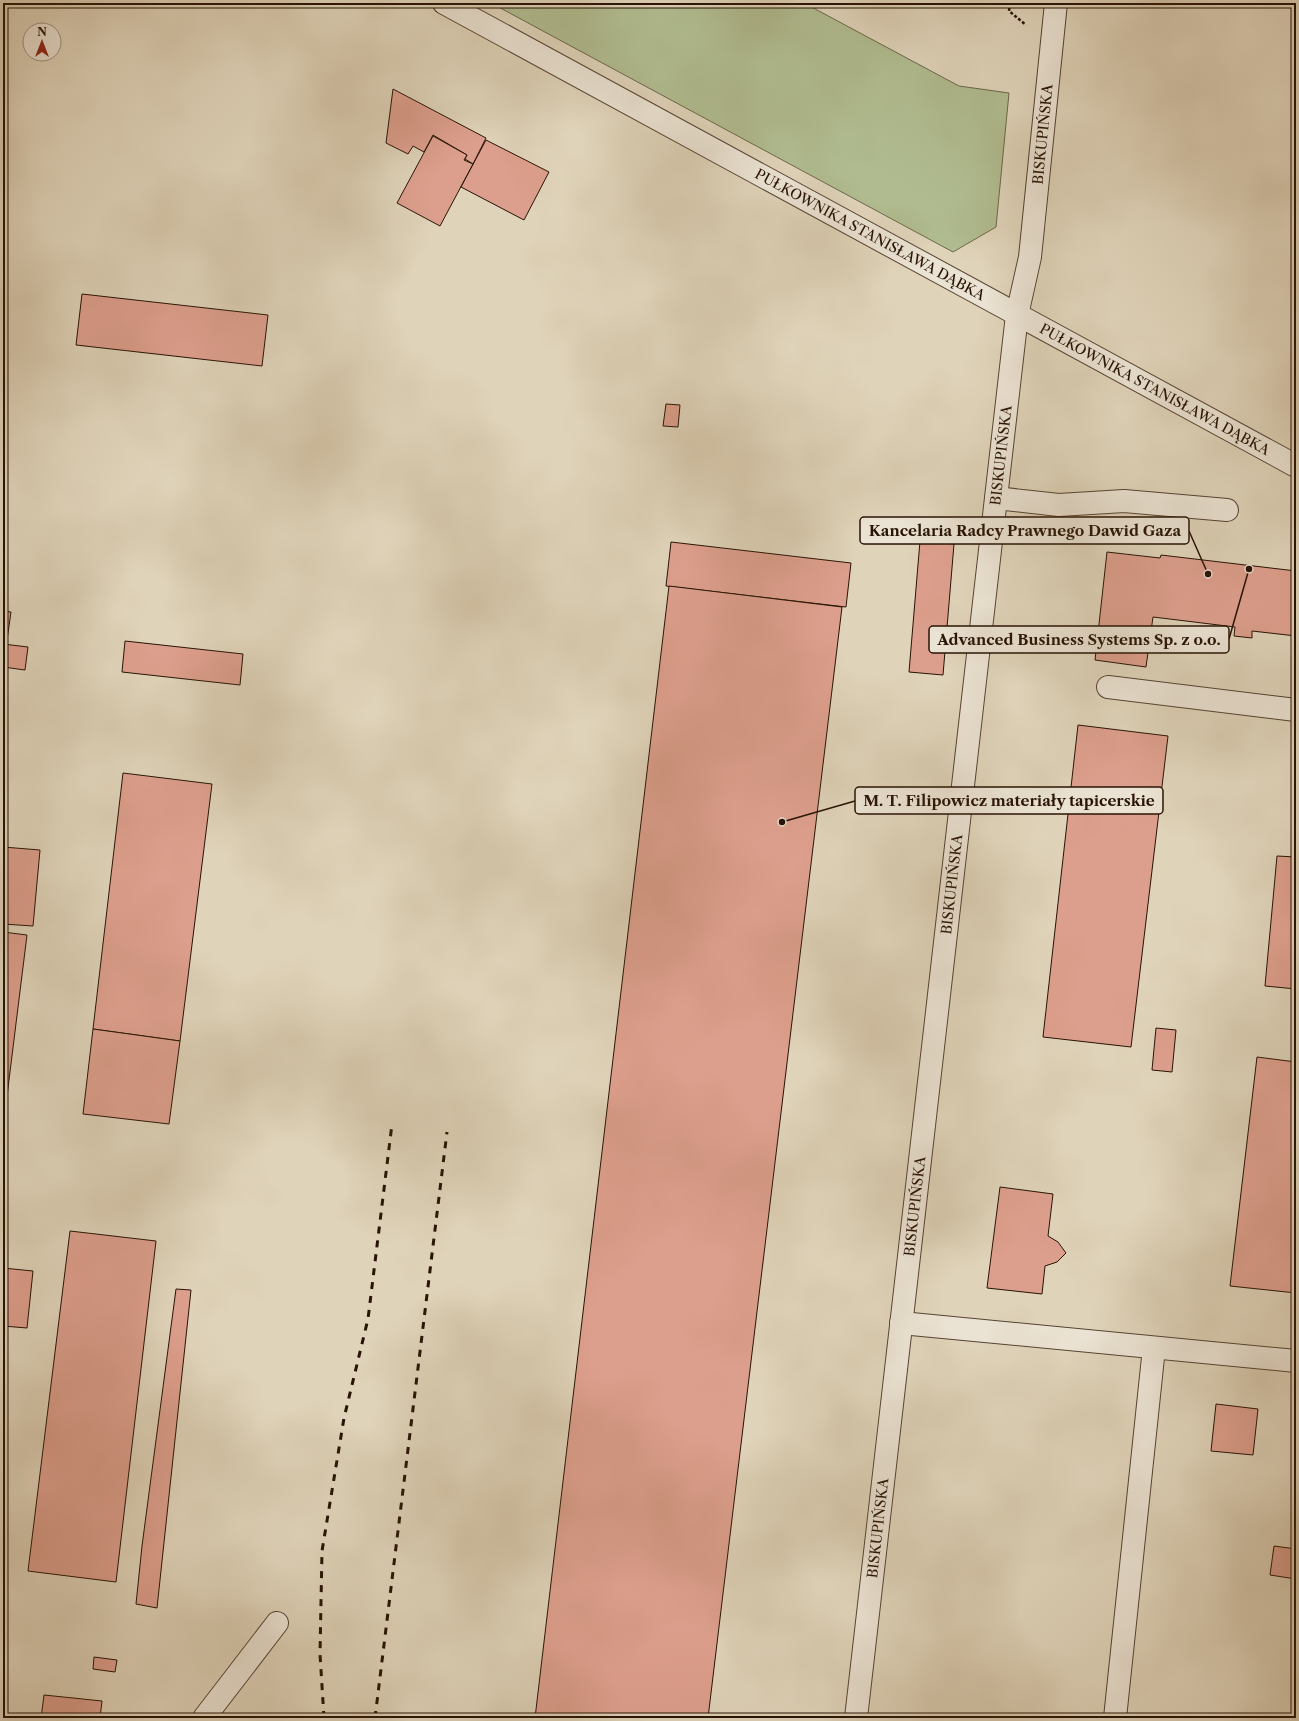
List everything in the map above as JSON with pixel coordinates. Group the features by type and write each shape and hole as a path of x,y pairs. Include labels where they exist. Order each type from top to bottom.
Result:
{"street":[{"name":"PUŁKOWNIKA STANISŁAWA DĄBKA","path":"444,3 1296,466"},
{"name":"BISKUPIŃSKA","path":"856,1718 1017,315 1030,257 1056,3"},
{"path":"996,498 1059,505 1124,501 1227,510"},
{"path":"1108,687 1296,710"},
{"path":"901,1323 1296,1361"},
{"path":"1115,1718 1154,1348"},
{"path":"204,1718 277,1623"}],"green space":[{"path":"491,3 804,3 959,86 1009,93 996,227 953,252"}],"building":[{"path":"393,89 486,138 473,164 465,159 467,155 433,135 424,152 413,146 408,154 386,143"},
{"path":"433,136 467,155 464,160 473,164 440,226 397,203"},
{"path":"486,140 549,172 524,220 461,187"},
{"path":"82,294 268,315 262,366 76,345"},
{"path":"666,404 680,405 678,427 663,426"},
{"path":"920,541 954,544 943,675 909,672"},
{"path":"671,542 851,563 846,607 666,586"},
{"path":"1107,552 1160,558 1161,555 1296,571 1296,636 1252,631 1252,638 1234,636 1235,627 1153,617 1146,667 1095,660"},
{"path":"669,586 842,607 708,1718 535,1718"},
{"path":"3,611 11,612 7,640 3,640"},
{"path":"125,641 243,654 240,685 122,672"},
{"path":"3,644 28,647 25,670 3,667"},
{"path":"1078,725 1168,736 1131,1047 1043,1037"},
{"path":"123,773 212,784 180,1041 93,1029"},
{"path":"3,847 40,850 33,926 3,924"},
{"path":"1277,856 1296,857 1296,989 1265,986"},
{"path":"3,932 27,935 6,1104 3,1103"},
{"path":"1156,1028 1176,1030 1172,1072 1152,1070"},
{"path":"93,1029 180,1041 169,1124 83,1114"},
{"path":"1257,1057 1296,1062 1296,1293 1230,1286"},
{"path":"1000,1187 1053,1194 1048,1236 1058,1242 1066,1253 1057,1262 1045,1266 1042,1294 987,1288"},
{"path":"70,1231 156,1241 116,1582 28,1571"},
{"path":"3,1268 33,1271 27,1328 3,1326"},
{"path":"176,1289 191,1290 157,1608 136,1604 142,1546"},
{"path":"1216,1404 1258,1409 1253,1455 1211,1451"},
{"path":"1274,1546 1296,1549 1296,1579 1270,1575"},
{"path":"94,1657 117,1660 115,1672 93,1669"},
{"path":"44,1695 102,1701 100,1718 41,1718"}],"railway":[{"path":"324,1718 320,1654 322,1551 344,1418 368,1319 392,1124"},
{"path":"375,1718 447,1132"}],"place":[{"name":"Advanced Business Systems Sp. z o.o.","path":"1249,569"},
{"name":"Kancelaria Radcy Prawnego Dawid Gaza","path":"1208,574"},
{"name":"M. T. Filipowicz materiały tapicerskie","path":"782,822"}]}
